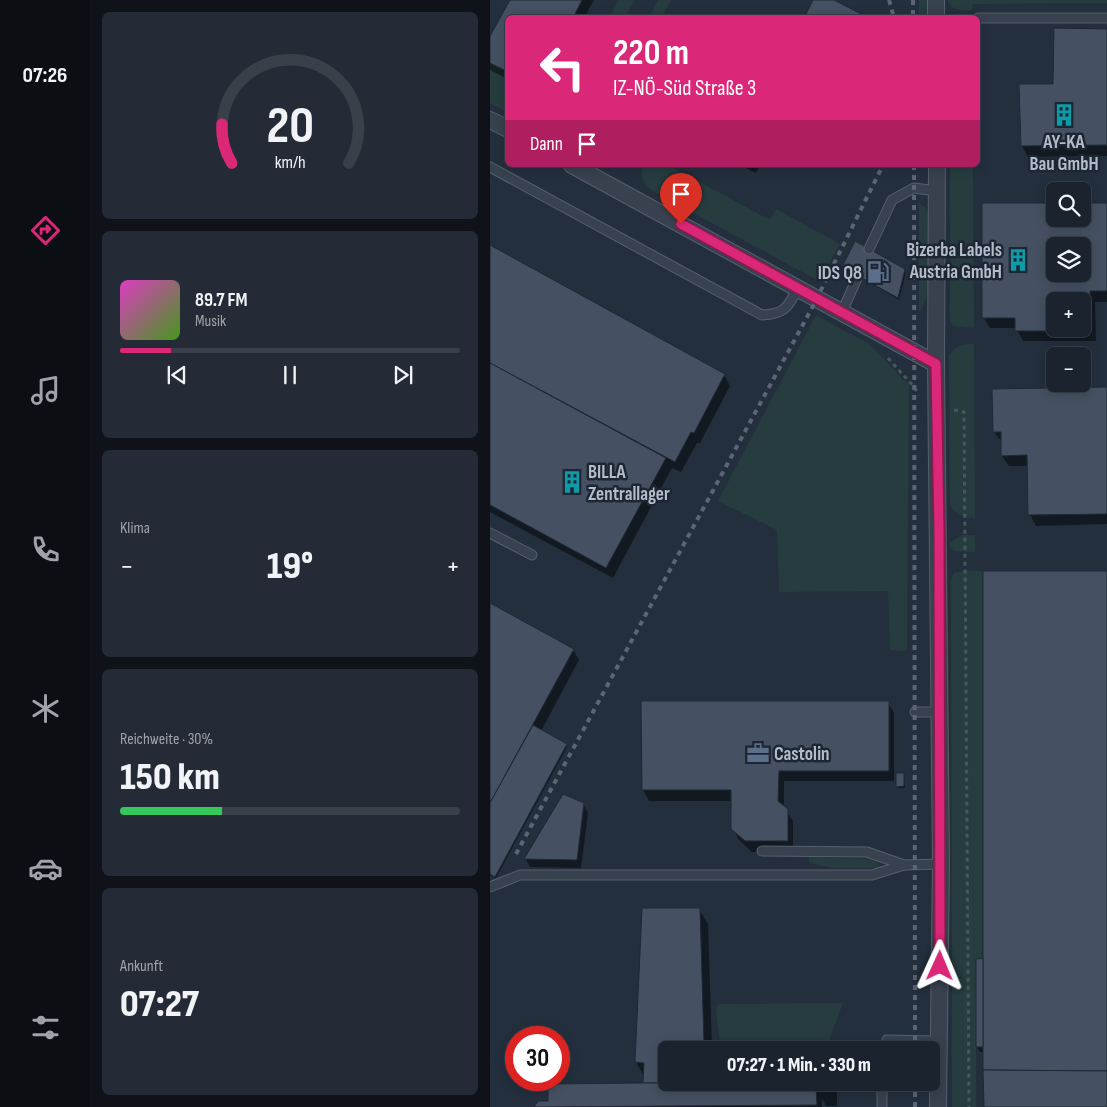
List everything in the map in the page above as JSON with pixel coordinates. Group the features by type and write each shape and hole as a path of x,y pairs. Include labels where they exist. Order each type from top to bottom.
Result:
{"street":[{"path":"936,0 936,15"},
{"path":"490,120 505,128"},
{"path":"576,167 936,364"},
{"path":"937,167 936,364 938,407 941,864 938,1041"},
{"path":"938,1091 938,1107"}],"lane":[{"path":"980,18 1107,18"},
{"path":"490,167 762,315 778,314 789,304 798,288"},
{"path":"869,249 892,200 914,188 936,191"},
{"path":"842,312 858,276"},
{"path":"490,532 532,555"},
{"path":"915,712 940,712"},
{"path":"762,851 867,852 904,864 941,864"},
{"path":"490,887 520,875 872,875 904,864"},
{"path":"887,1041 938,1041"},
{"path":"882,1091 882,1107"}],"path":[{"path":"938,407 964,412 968,1107"}],"green space":[{"path":"619,0 635,0 626,15 610,15"},
{"path":"658,0 671,0 663,15 650,15"},
{"path":"919,0 927,0 927,15 919,15"},
{"path":"948,0 1107,0 1107,3 973,4 972,10 957,10 952,7"},
{"path":"490,63 505,71 505,111 490,103"},
{"path":"643,167 672,167 770,220 776,209 840,244 819,281 653,191 643,180"},
{"path":"950,167 973,167 974,328 953,326 950,321"},
{"path":"919,203 926,208 928,216 929,280 924,304 919,312"},
{"path":"816,315 869,344 909,385 907,651 890,650 888,591 779,592 777,530 718,501"},
{"path":"974,344 975,518 960,515 950,504 949,355 960,346"},
{"path":"962,535 975,535 975,552 954,551 950,548 950,543"},
{"path":"965,570 983,571 983,958 976,959 976,1107 952,1107 951,580 954,573"},
{"path":"809,857 870,859 878,863 881,868 833,868 809,863"},
{"path":"843,1003 829,1041 720,1041 716,1009 719,1004"}],"building":[{"path":"510,0 582,0 574,15 505,15 505,70 490,63 490,36"},
{"path":"813,0 834,0 863,15 806,15"},
{"name":"AY-KA Bau GmbH","path":"1054,28 1107,29 1107,145 1021,146 1019,84 1053,84"},
{"name":"Bizerba Labels Austria GmbH","path":"982,203 1046,203 1046,227 1091,227 1091,203 1107,203 1107,291 1046,292 1046,331 1015,331 1015,318 982,318"},
{"name":"IDS Q8","path":"855,241 905,269 898,298 842,267"},
{"path":"490,245 725,374 694,433 691,432 675,462 490,363"},
{"name":"BILLA Zentrallager","path":"490,363 666,458 606,568 490,505"},
{"path":"1091,387 1107,387 1107,514 1028,515 1027,455 1001,456 1001,432 993,432 992,389 1046,388 1046,392 1091,392"},
{"path":"983,571 1107,571 1107,1071 983,1070"},
{"path":"490,603 574,649 490,803"},
{"path":"641,701 889,701 889,771 779,771 778,801 788,809 788,841 745,841 731,829 731,790 642,790"},
{"path":"533,725 567,744 495,877 490,874 490,803"},
{"path":"896,773 904,773 904,786 896,787"},
{"path":"563,794 584,803 577,860 524,859"},
{"path":"642,908 700,908 704,1041 658,1041 658,1083 643,1083 644,1063 635,1062"},
{"path":"983,958 983,1047 976,1047 976,959"},
{"path":"983,1070 1107,1071 1107,1107 984,1107"},
{"path":"658,1083 658,1091 816,1091 817,1105 534,1107 538,1101 548,1101 548,1091 570,1091 570,1084"}],"railway":[{"path":"889,0 893,15"},
{"path":"913,0 913,15"},
{"path":"516,854 813,306 882,167"},
{"path":"914,167 915,1041"},
{"path":"915,1091 915,1107"}],"place":[{"name":"AY-KA Bau GmbH","path":"1064,115"},
{"name":"Bizerba Labels Austria GmbH","path":"1018,260"},
{"name":"IDS Q8","path":"878,272"},
{"name":"BILLA Zentrallager","path":"572,482"},
{"name":"Castolin","path":"758,753"}],"route":[{"path":"681,224 936,364 939,529 940,966"}]}
